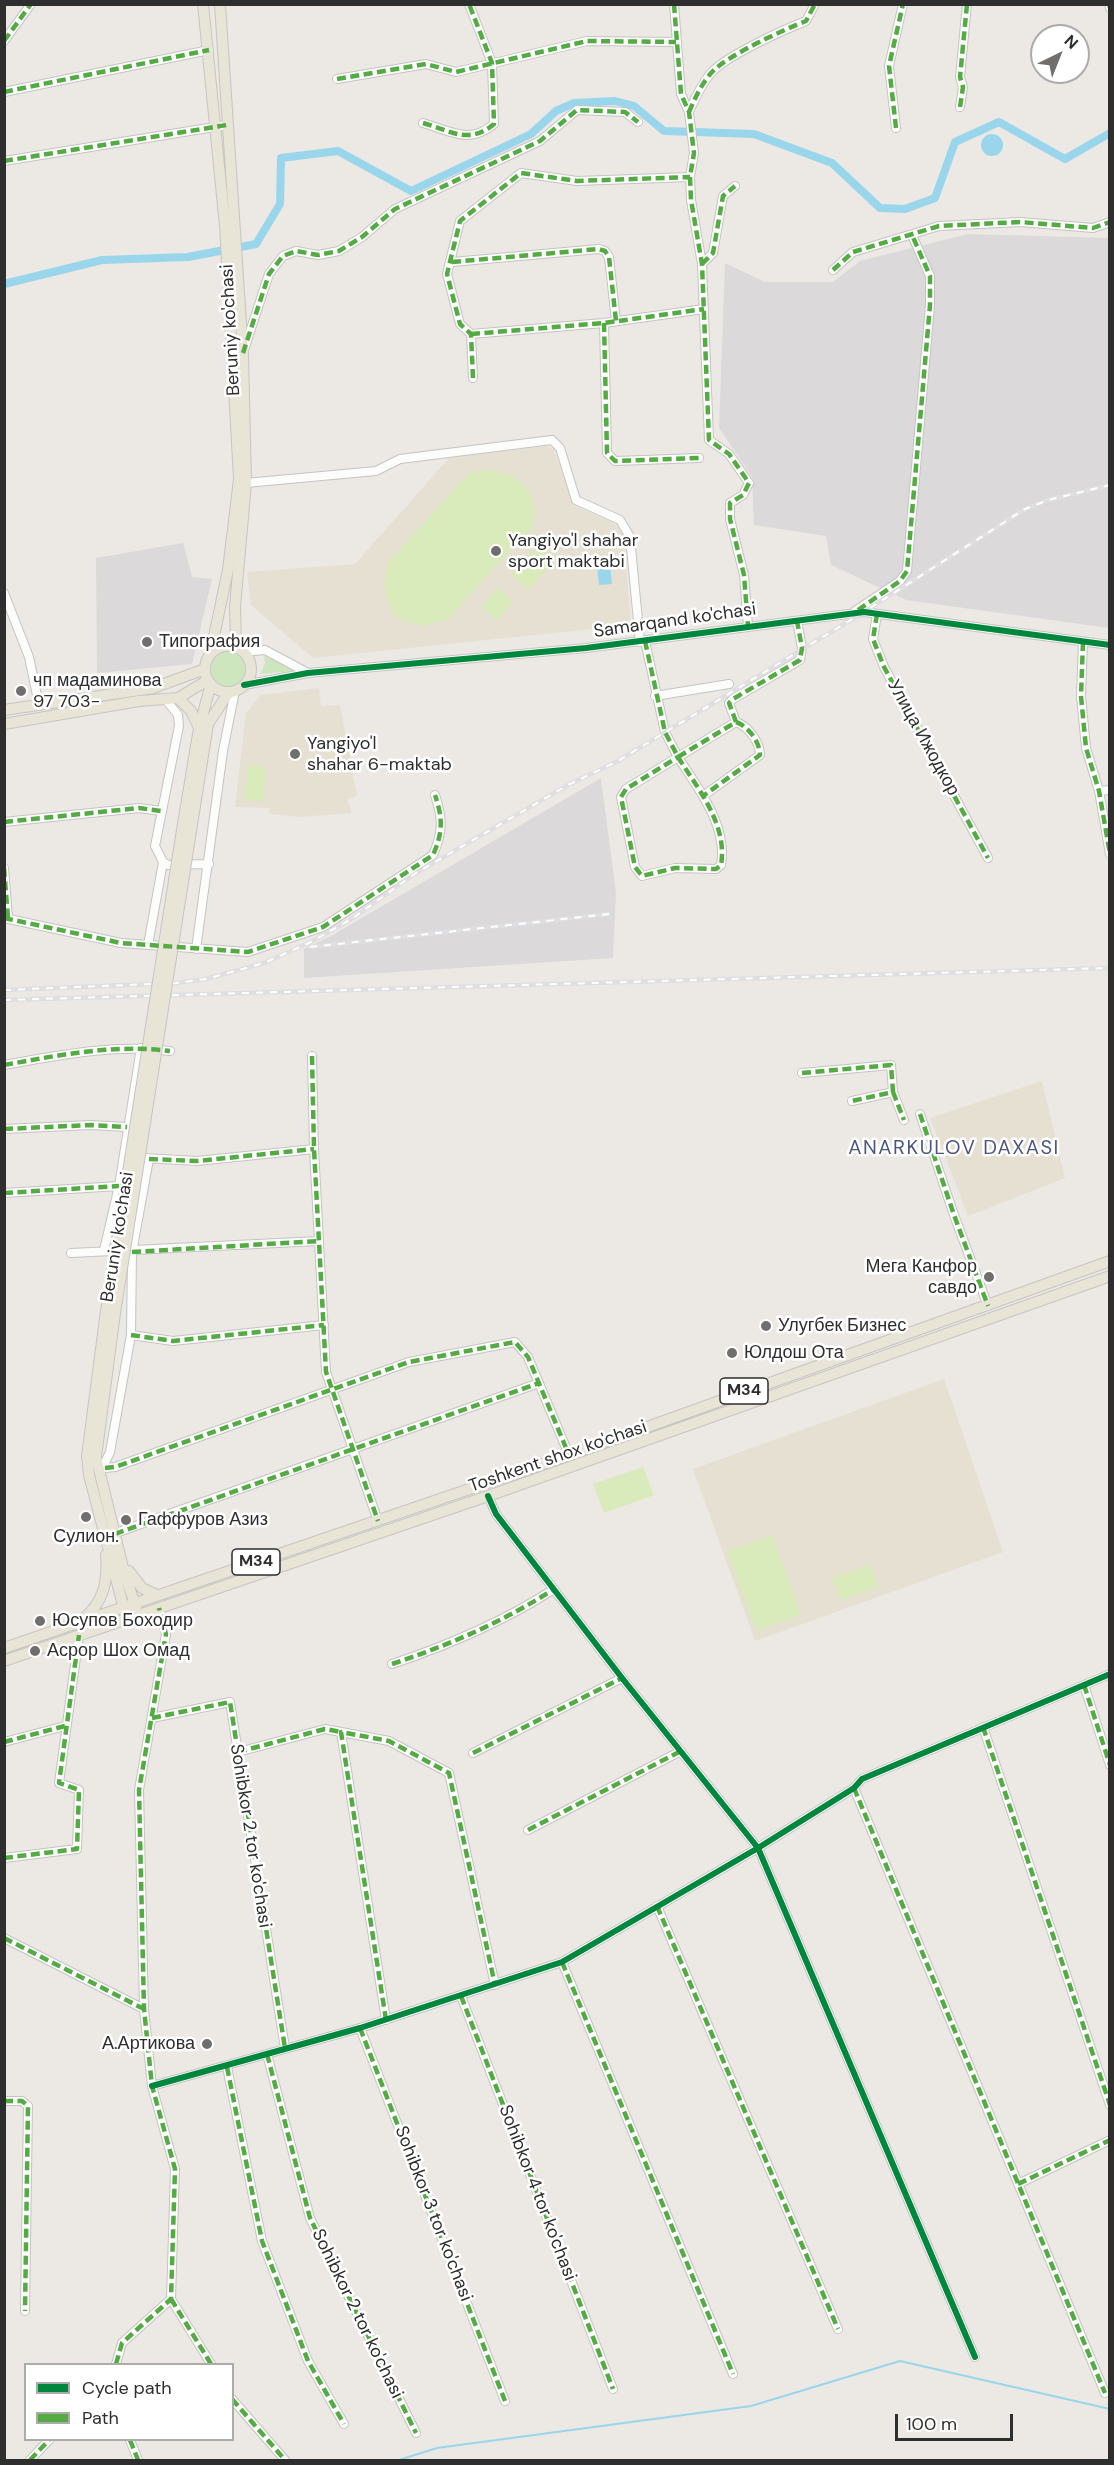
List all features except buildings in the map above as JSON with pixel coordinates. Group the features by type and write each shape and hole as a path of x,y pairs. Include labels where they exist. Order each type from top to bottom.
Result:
{"main road":[{"name":"Beruniy ko'chasi","path":"203,4 221,125"},
{"name":"Beruniy ko'chasi","path":"187,830 208,724 251,672 248,658 240,650 236,596 246,483 221,125 220,4"},
{"name":"Beruniy ko'chasi","path":"125,1612 92,1456 187,830 210,655 228,570 239,479 238,353"},
{"path":"210,655 222,647 240,650"},
{"path":"4,724 139,702 178,698 208,678"},
{"path":"4,710 208,678 236,690"},
{"path":"178,698 191,711 199,728"},
{"name":"Toshkent shox ko'chasi","path":"4,1660 79,1635 125,1612 134,1602 569,1455 1110,1261"},
{"name":"Toshkent shox ko'chasi","path":"4,1648 79,1622 125,1612 139,1614 159,1608 488,1496 1110,1276"},
{"name":"Beruniy ko'chasi","path":"108,1538 120,1553 139,1614"},
{"path":"79,1622 96,1606 103,1592 107,1572 108,1538"},
{"path":"120,1553 136,1583 147,1592 157,1595"}],"street":[{"path":"4,41 31,4"},
{"path":"423,123 470,137 482,135 494,124 492,63 469,4"},
{"path":"675,4 681,94 689,112 694,153 690,177 691,200 702,264 709,440 729,454 749,483 743,495 730,503 730,519 744,575 748,626"},
{"path":"689,112 697,94 714,70 775,33 806,21 815,4"},
{"path":"896,128 889,66 903,4"},
{"path":"960,107 963,87 960,77 967,4"},
{"path":"337,79 426,64 456,72 587,41 676,42"},
{"path":"4,92 209,50"},
{"path":"238,353 269,274 283,256 296,251 318,255 339,250 362,237 395,209 540,141 577,110 625,112 638,122"},
{"path":"4,151 6,161 221,125"},
{"path":"473,378 471,334 460,324 447,274 452,262 460,220 521,173 577,181 690,177"},
{"path":"702,264 713,253 723,196 735,186"},
{"path":"833,270 853,252 939,226 1020,222 1093,228 1110,222"},
{"path":"850,614 900,581 908,571 930,305 930,276 912,235"},
{"path":"452,262 605,250 609,257 616,321"},
{"path":"471,334 604,323 704,309"},
{"path":"604,323 607,453 615,461 699,458"},
{"path":"246,483 376,471 400,459 552,440 560,448 576,500 620,520 630,537 643,641 665,732 678,757 703,796 724,846 722,865 716,869 675,868 642,876 638,873 621,797 626,789 678,757 736,722 743,724 760,746 760,755 703,796"},
{"path":"4,593 29,657 39,705"},
{"name":"Samarqand ko'chasi","path":"236,690 308,673 643,641 864,612 1110,645"},
{"name":"Улица Ижодкор","path":"877,614 873,639 884,667 988,858"},
{"path":"736,722 729,702 800,660 802,648 797,621"},
{"path":"1083,642 1081,696 1086,748 1100,791 1110,854"},
{"path":"240,650 265,650 308,673"},
{"path":"655,696 729,684"},
{"name":"Beruniy ko'chasi","path":"196,949 223,752 236,690"},
{"path":"148,945 162,862 155,846 178,726 178,715 166,700"},
{"path":"1100,791 1110,789"},
{"path":"4,868 6,918 121,942 248,952 323,927 433,855 442,835 440,810 435,795"},
{"path":"4,822 139,808 161,811"},
{"path":"162,862 209,864"},
{"path":"104,1250 119,1186 141,1048"},
{"path":"4,1065 78,1052 141,1048 170,1052"},
{"path":"312,1056 314,1149 326,1372 378,1521"},
{"path":"802,1073 891,1065 893,1092 904,1120"},
{"path":"852,1101 893,1092"},
{"path":"920,1114 988,1306"},
{"path":"4,1129 91,1125 127,1127"},
{"path":"124,1155 149,1159 197,1161 314,1149"},
{"path":"149,1159 132,1252 131,1335 97,1472 409,1362 514,1342 528,1357 569,1455"},
{"path":"4,1193 119,1186"},
{"path":"72,1253 104,1250 132,1252 319,1241"},
{"path":"131,1335 173,1341 324,1325"},
{"path":"108,1538 539,1383"},
{"path":"488,1496 496,1514 622,1678 758,1848 975,2357"},
{"path":"392,1664 443,1647 513,1615 554,1589"},
{"path":"159,1608 166,1634 139,1790 144,2008 152,2086 175,2169 171,2300 210,2363"},
{"path":"4,1858 76,1849 79,1790 58,1783 79,1635"},
{"path":"152,2086 227,2067 285,2048 360,2028 562,1962 758,1848 854,1788 862,1779 1110,1674"},
{"path":"473,1753 622,1678"},
{"path":"1084,1685 1110,1765"},
{"name":"Sohibkor 2 tor ko'chasi","path":"152,1718 230,1702 285,2048"},
{"path":"4,1742 65,1726"},
{"path":"983,1727 1110,2105"},
{"path":"238,1752 326,1729 389,1741 449,1773 495,1985"},
{"path":"341,1732 386,2020"},
{"path":"528,1830 681,1751"},
{"path":"854,1788 1105,2393"},
{"path":"657,1906 838,2329"},
{"path":"4,1938 144,2008"},
{"path":"562,1962 733,2374"},
{"name":"Sohibkor 4 tor ko'chasi","path":"461,1996 613,2389"},
{"name":"Sohibkor 3 tor ko'chasi","path":"360,2028 505,2401"},
{"name":"Sohibkor 2 tor ko'chasi","path":"267,2054 310,2218 416,2433"},
{"path":"227,2067 262,2241 308,2361 344,2424"},
{"path":"4,2101 22,2101 28,2106 25,2311"},
{"path":"1018,2184 1109,2143"},
{"path":"116,2363 122,2343 171,2300"},
{"path":"234,2401 285,2460"},
{"path":"36,2441 39,2449"},
{"path":"30,2460 47,2441"},
{"path":"131,2441 138,2460"}],"shaded area":[{"path":"968,234 1109,238 1109,628 906,600 831,565 826,536 754,525 752,477 719,428 725,263 765,282 833,282 860,261"},
{"name":"Yangiyo'l shahar sport maktabi","path":"547,446 554,449 573,505 611,522 620,529 624,538 631,625 313,658 251,605 247,572 355,564 449,458"},
{"path":"183,543 192,577 212,579 192,664 97,673 96,558"},
{"name":"Yangiyo'l shahar 6-maktab","path":"319,688 321,706 340,705 357,796 347,799 352,813 300,817 270,814 269,808 235,807 246,713 261,695"},
{"path":"601,778 616,893 613,958 304,978 304,949 331,936"},
{"path":"1042,1081 1065,1178 968,1216 930,1118"},
{"path":"944,1379 1003,1552 755,1641 693,1469"}],"green space":[{"path":"481,470 505,473 523,485 533,503 532,527 447,620 422,626 401,620 395,615 386,595 384,583 389,561 468,474"},
{"path":"539,543 556,559 528,590 511,575"},
{"path":"498,588 513,602 497,621 481,607"},
{"path":"228,651 240,657 246,669 240,681 228,687 216,681 210,669 216,657"},
{"path":"264,655 294,671 260,674 265,664"},
{"path":"248,765 266,767 263,801 245,800"},
{"path":"643,1467 654,1495 604,1513 593,1484"},
{"path":"772,1535 801,1615 756,1631 727,1551"},
{"path":"870,1564 878,1587 841,1600 832,1578"}],"water":[{"path":"992,134 1000,137 1003,145 1000,153 992,156 984,153 981,145 984,137"},
{"path":"609,556 612,584 599,585 596,557"}],"waterway":[{"path":"4,284 102,260 188,257 256,244 280,204 281,158 338,151 411,191 531,134 556,111 574,103 615,101 634,106 664,131 754,134 832,163 880,208 905,209 935,198 955,142 999,122 1065,159 1110,133"},
{"path":"399,2460 437,2448 751,2406 900,2361 1110,2409"}],"railway":[{"path":"4,990 176,983 206,979 264,963 311,942 353,918 416,873 568,785 616,762 864,612 1025,509 1048,500 1110,485"},
{"path":"310,947 609,914"},
{"path":"4,1000 1110,968"}],"marked path":[{"path":"4,41 31,4"},
{"path":"423,123 468,135 476,134 494,124 492,63 469,4"},
{"path":"674,4 681,94 689,112 694,153 690,177 691,200 702,264 709,440 729,454 749,483 743,495 730,503 730,519 744,575 748,626"},
{"path":"689,112 705,81 720,65 756,44 806,21 815,4"},
{"path":"896,128 889,66 903,4"},
{"path":"960,107 963,87 960,77 967,4"},
{"path":"1109,4 1110,8"},
{"path":"337,79 426,64 456,72 587,41 676,42"},
{"path":"4,92 209,50"},
{"path":"243,353 269,274 283,256 296,251 318,255 339,251 362,237 395,209 540,141 577,110 625,112 638,122"},
{"path":"4,161 227,125"},
{"path":"473,378 471,334 460,324 447,274 460,221 521,173 577,181 690,177"},
{"path":"702,264 713,253 723,196 735,186"},
{"path":"833,270 853,252 939,226 1020,222 1093,228 1110,222"},
{"path":"858,610 900,581 907,571 930,305 930,276 912,235"},
{"path":"452,262 599,249 605,251 609,257 616,321"},
{"path":"471,334 604,323 704,309"},
{"path":"604,323 607,453 615,461 699,458"},
{"path":"877,614 873,639 884,667 988,858"},
{"path":"736,722 729,703 733,699 800,660 802,648 797,621"},
{"path":"645,641 665,732 678,757 736,722 749,731 758,745 760,755 703,796"},
{"path":"1083,642 1081,696 1086,748 1099,791 1110,854"},
{"path":"678,757 710,808 716,822 722,850 721,865 716,869 675,868 642,876 635,867 621,797 626,789 678,757"},
{"path":"4,918 121,943 248,952 323,927 433,855 441,825 435,795"},
{"path":"4,822 139,808 161,811"},
{"path":"4,868 8,918"},
{"path":"4,1065 66,1054 107,1050 170,1051"},
{"path":"312,1056 314,1149 326,1372 378,1521"},
{"path":"802,1073 891,1065 893,1092 852,1101"},
{"path":"893,1092 904,1120"},
{"path":"920,1114 988,1306"},
{"path":"4,1129 91,1125 127,1127"},
{"path":"149,1159 197,1161 314,1149"},
{"path":"4,1193 119,1186"},
{"path":"132,1252 319,1241"},
{"path":"131,1335 173,1341 324,1325"},
{"path":"105,1468 115,1467 409,1362 515,1342 528,1357 569,1455"},
{"path":"115,1534 539,1383"},
{"path":"392,1664 475,1632 554,1589"},
{"path":"116,2363 122,2343 171,2299 175,2169 152,2086 144,2009 139,1790 166,1634 159,1608"},
{"path":"4,1858 77,1849 79,1790 59,1783 79,1635"},
{"path":"473,1753 622,1678"},
{"path":"1084,1685 1110,1765"},
{"path":"152,1718 230,1702 285,2048"},
{"path":"4,1742 65,1726"},
{"path":"983,1727 1110,2105"},
{"path":"238,1752 325,1729 341,1732"},
{"path":"386,2020 341,1732 389,1741 449,1773 495,1985"},
{"path":"528,1830 681,1751"},
{"path":"854,1788 1105,2393"},
{"path":"657,1906 838,2329"},
{"path":"4,1938 144,2009"},
{"path":"562,1962 733,2374"},
{"path":"461,1996 613,2389"},
{"path":"360,2028 505,2401"},
{"path":"267,2054 310,2218 416,2433"},
{"path":"227,2067 262,2241 308,2361 344,2424"},
{"path":"4,2101 22,2101 28,2106 25,2311"},
{"path":"1018,2184 1110,2140"},
{"path":"171,2299 210,2363"},
{"path":"234,2401 285,2460"},
{"path":"30,2460 48,2441"},
{"path":"130,2441 138,2460"}],"cycle path":[{"path":"244,685 308,673 586,648 864,612 1110,645"},
{"path":"488,1496 496,1514 622,1678 758,1848 975,2357"},
{"path":"152,2086 360,2028 562,1962 758,1848 854,1788 862,1779 1110,1674"}],"place":[{"name":"Yangiyo'l shahar sport maktabi","path":"496,551"},
{"name":"Типография","path":"147,642"},
{"name":"чп мадаминова 97 703-","path":"21,691"},
{"name":"Yangiyo'l shahar 6-maktab","path":"295,754"},
{"name":"Мега Канфор савдо","path":"989,1277"},
{"name":"Улугбек Бизнес","path":"766,1326"},
{"name":"Юлдош Ота","path":"732,1353"},
{"name":"Сулион.","path":"86,1517"},
{"name":"Гаффуров Азиз","path":"126,1520"},
{"name":"Юсупов Боходир","path":"40,1621"},
{"name":"Асрор Шох Омад","path":"35,1651"},
{"name":"А.Артикова","path":"207,2044"}],"district":[{"name":"ANARKULOV DAXASI","path":"954,1149"}]}
